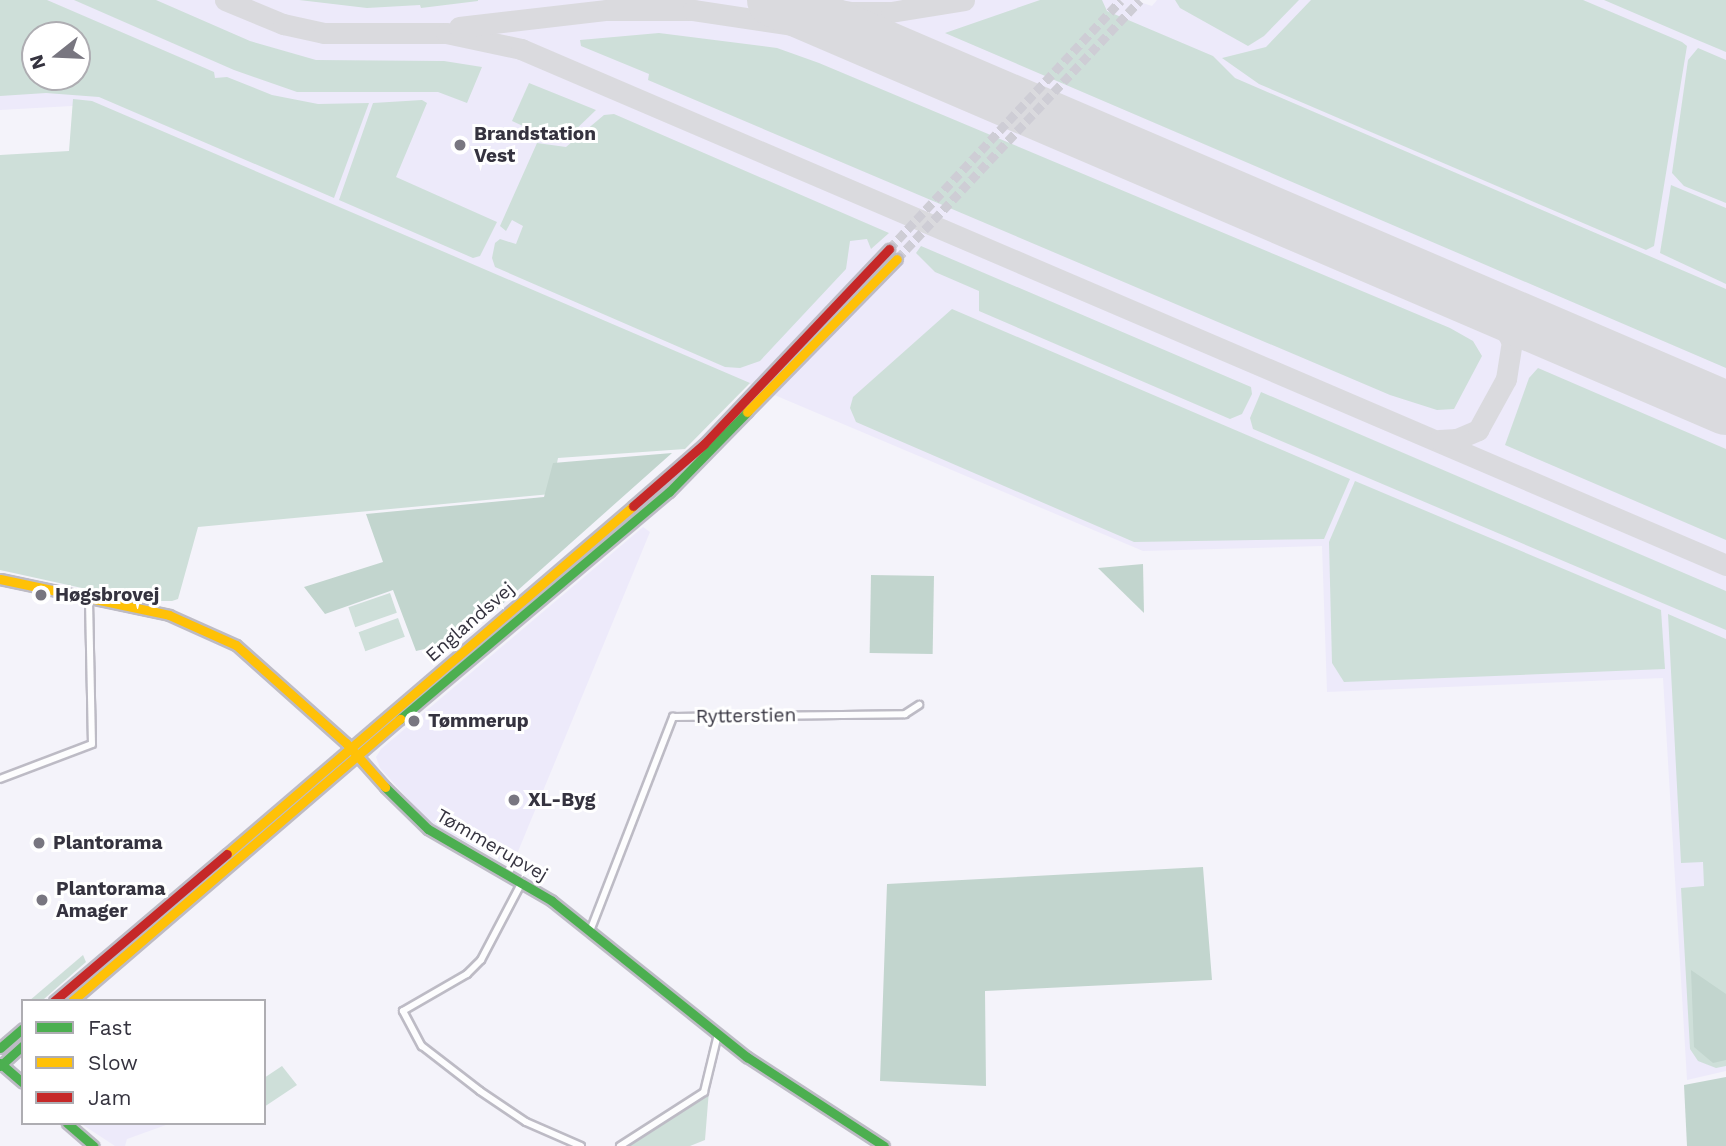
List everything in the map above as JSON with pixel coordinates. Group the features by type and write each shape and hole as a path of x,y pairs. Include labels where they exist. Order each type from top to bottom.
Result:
{"main road":[{"name":"Englandsvej","path":"56,999 704,444 889,249"},
{"name":"Englandsvej","path":"74,999 186,899 358,757 669,492 897,259"},
{"name":"Tømmerupvej","path":"0,579 169,615 228,640 271,672 351,748 428,830 522,882 590,931 794,1091 884,1146"},
{"path":"0,1048 21,1030"},
{"path":"21,1047 1,1064 21,1081"},
{"path":"69,1125 93,1146"}],"street":[{"path":"0,779 92,744 89,598"},
{"name":"Rytterstien","path":"590,931 673,717 905,714 919,705"},
{"path":"522,882 481,960 467,974 403,1012 422,1046 480,1091 526,1122 581,1146"},
{"path":"620,1146 704,1092 718,1034"}],"shaded area":[{"path":"0,0 1133,0 1152,6 1157,0 1726,0 1726,1071 1687,1080 1663,678 1327,692 1322,546 1143,551 90,105 0,110"},
{"path":"0,0 47,0 214,72 215,78 227,77 272,95 318,104 369,103 334,198 99,97 46,93 0,96"},
{"path":"74,0 156,0 250,41 316,60 444,61 482,67 467,103 438,92 297,92 234,70"},
{"path":"299,0 478,1 421,8 420,5 367,8"},
{"path":"1040,0 1102,0 1107,11 1213,56 1235,78 1726,289 1726,368 945,33"},
{"path":"1175,0 1299,0 1264,36 1248,46 1180,8"},
{"path":"1311,0 1583,0 1682,42 1687,46 1654,246 1646,250 1259,84 1222,58 1266,47"},
{"path":"1604,0 1726,0 1726,52 1695,39"},
{"path":"659,33 777,48 819,63 1450,328 1473,341 1482,356 1454,409 1437,410 1390,395 648,80 649,74 581,46 580,40"},
{"path":"1698,48 1726,60 1726,203 1684,186 1672,173 1688,60"},
{"path":"529,83 596,110 570,135 545,136 512,121"},
{"path":"73,99 92,101 750,383 685,449 558,458 551,494 198,527 178,599 172,601 141,601 0,570 0,155 69,151"},
{"path":"422,100 427,103 396,177 497,222 480,256 473,258 339,200 373,103"},
{"path":"614,114 889,233 871,249 867,239 850,241 846,269 760,361 740,368 725,367 495,267 492,258 495,243 500,239 516,244 523,226 512,220 506,231 500,226 537,143 566,147 604,115"},
{"path":"1671,185 1726,208 1726,284 1660,253"},
{"path":"921,246 1251,387 1252,394 1242,414 1230,419 979,311 979,291 935,272 916,253"},
{"path":"952,309 1350,479 1324,539 1134,542 856,422 850,408 853,397"},
{"path":"1538,368 1726,449 1726,540 1505,445 1529,378"},
{"path":"1261,392 1726,591 1726,630 1253,429 1250,418"},
{"path":"672,453 435,664 429,648 416,651 393,590 325,614 304,587 383,562 366,514 544,497 553,463"},
{"path":"1355,481 1661,610 1665,669 1344,682 1332,663 1329,542"},
{"path":"643,527 650,532 512,866 431,824 380,768 376,757 381,749"},
{"path":"1143,564 1144,613 1098,568"},
{"path":"871,575 934,576 933,654 870,653"},
{"path":"390,593 397,613 355,627 348,607"},
{"path":"1668,614 1726,639 1726,1066 1716,1068 1698,1061 1690,1049 1681,888 1704,886 1703,862 1681,863"},
{"path":"398,618 405,637 365,651 359,632"},
{"path":"1203,867 1212,980 985,991 986,1086 880,1081 887,884"},
{"path":"83,955 86,962 44,999 31,999"},
{"path":"1691,970 1726,994 1726,1060 1713,1063 1694,1047"},
{"path":"282,1066 297,1085 266,1106 266,1077"},
{"path":"1726,1077 1726,1146 1687,1146 1684,1085"},
{"path":"709,1090 705,1140 690,1146 625,1146 705,1097"},
{"path":"83,1125 166,1125 127,1139 125,1146 115,1146"}],"taxiway":[{"path":"225,0 283,24 324,33 446,33 521,49 1726,565"},
{"path":"785,0 851,12 891,12 964,0"},
{"path":"459,27 607,10 693,10 792,25 905,56"},
{"path":"1439,440 1457,439 1478,430 1506,379 1512,342 1493,308"}],"runway":[{"path":"774,0 1726,408"}],"tunnel":[{"path":"889,249 1121,0"},
{"path":"897,259 1140,0"}],"traffic: fast":[{"path":"400,719 669,492 747,412"},
{"path":"385,787 428,829 552,901 747,1057 884,1146"},
{"path":"0,1048 21,1030"},
{"path":"0,1066 21,1047"},
{"path":"0,1063 21,1081"},
{"path":"69,1125 93,1146"}],"traffic: slow":[{"path":"747,412 897,259"},
{"path":"227,854 633,506"},
{"path":"0,579 169,615 236,645 346,743 385,787"},
{"path":"74,999 400,719"}],"traffic: jam":[{"path":"633,506 704,444 889,249"},
{"path":"56,999 227,854"}],"place":[{"name":"Brandstation Vest","path":"460,145"},
{"name":"Høgsbrovej","path":"41,595"},
{"name":"Tømmerup","path":"414,721"},
{"name":"XL-Byg","path":"514,800"},
{"name":"Plantorama","path":"39,843"},
{"name":"Plantorama Amager","path":"42,900"}]}
